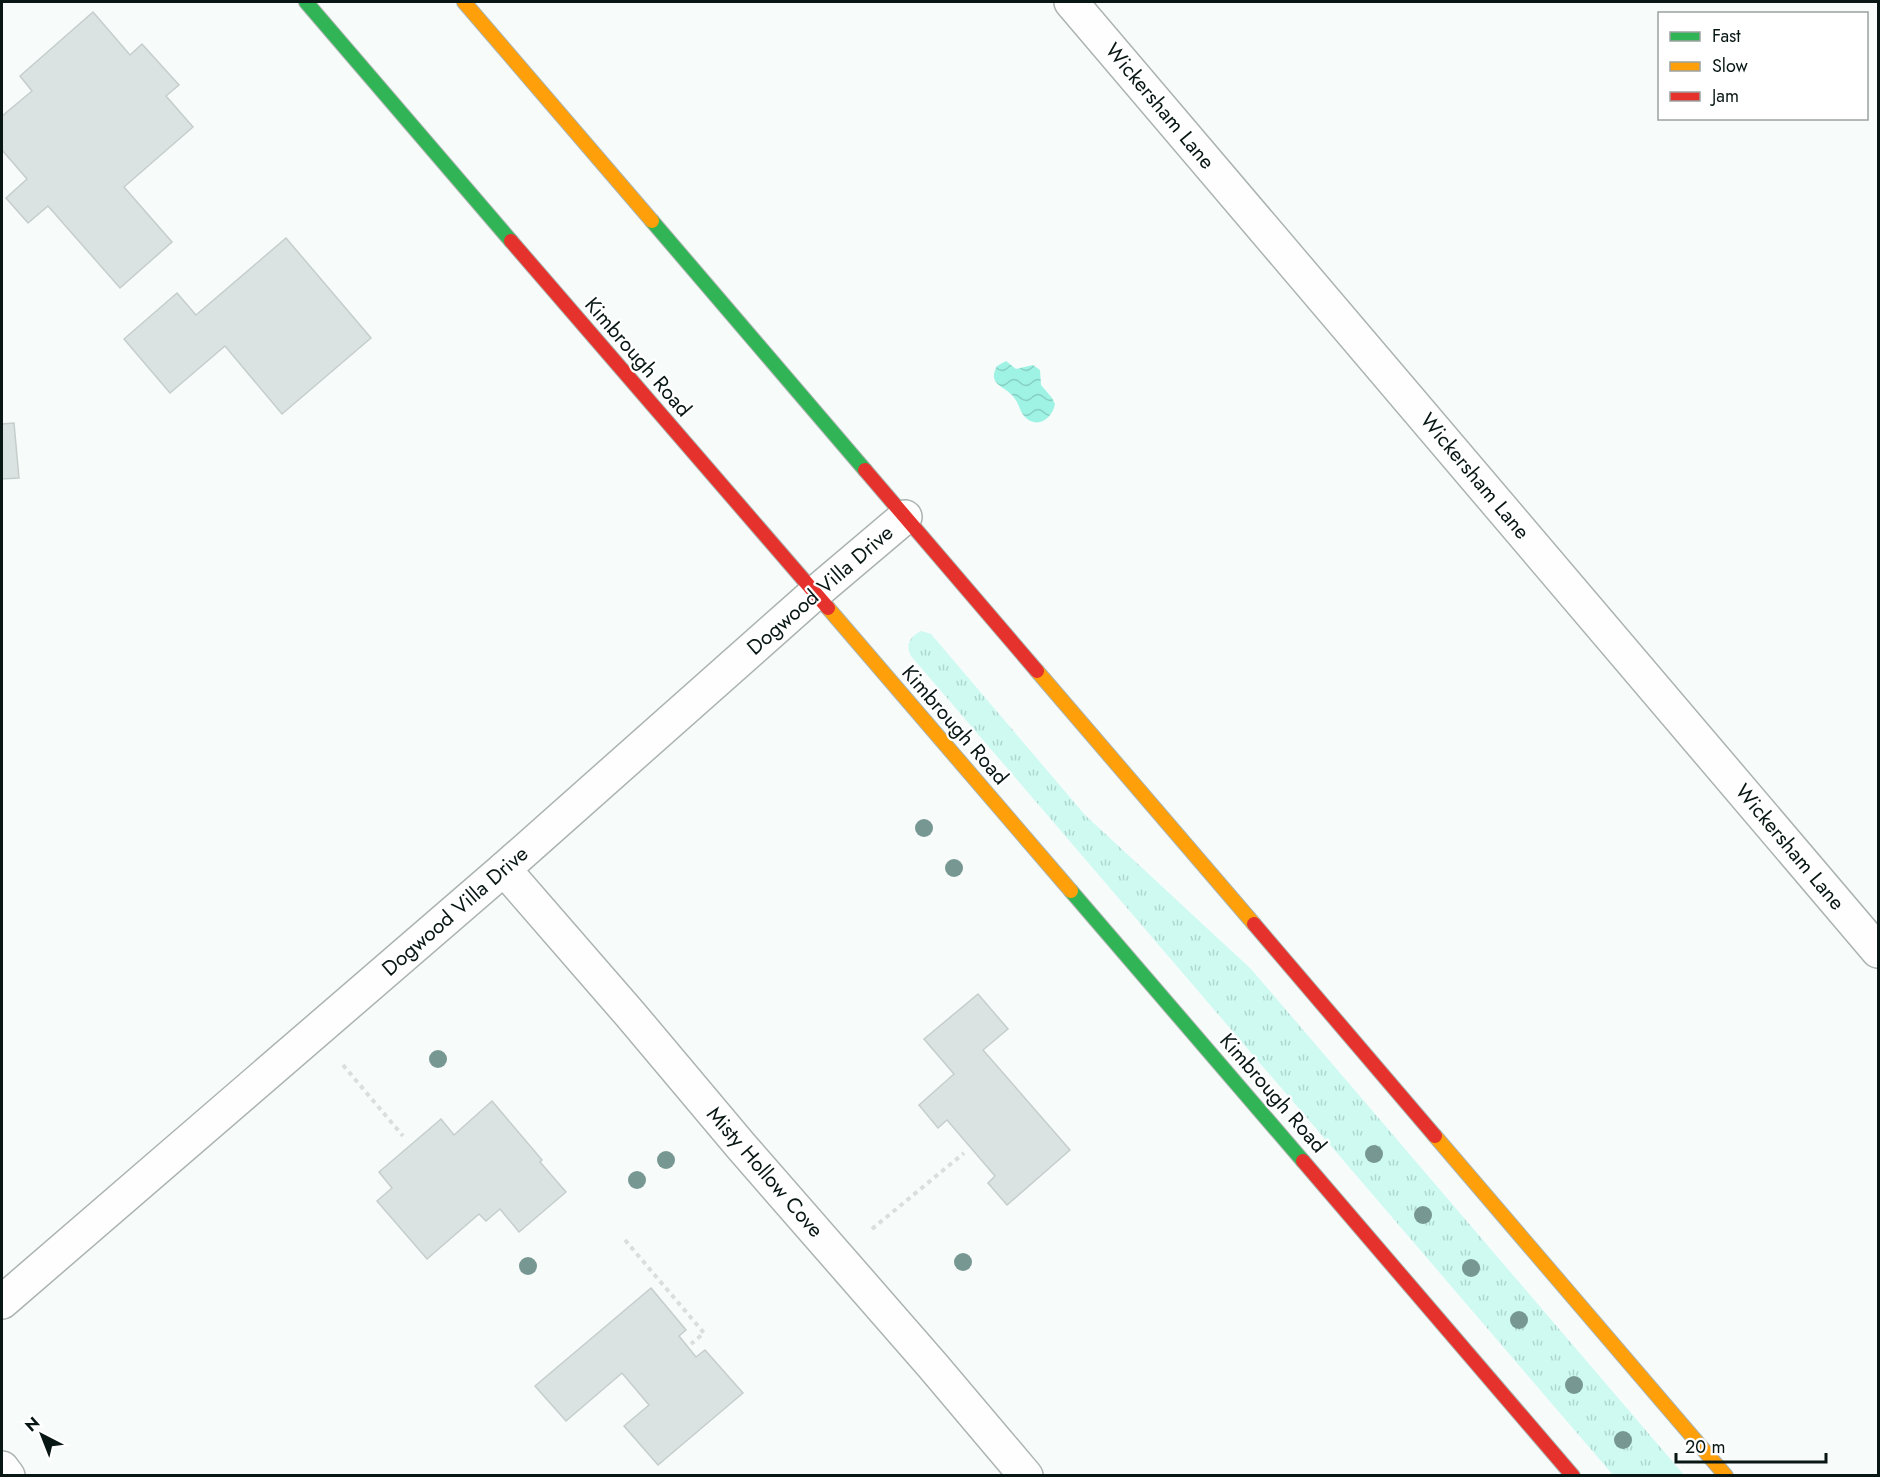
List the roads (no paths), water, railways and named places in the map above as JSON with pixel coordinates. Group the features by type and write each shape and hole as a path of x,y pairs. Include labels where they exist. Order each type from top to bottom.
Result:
{"street":[{"name":"Kimbrough Road","path":"306,2 1573,1476"},
{"path":"464,2 1726,1476"},
{"name":"Wickersham Lane","path":"1071,2 1878,951"},
{"name":"Dogwood Villa Drive","path":"2,1302 504,869 814,594 905,517"},
{"name":"Misty Hollow Cove","path":"504,869 1026,1476"},
{"path":"2,1468 8,1476"}],"water":[{"path":"1006,361 1016,369 1033,365 1040,370 1041,385 1055,404 1051,414 1043,421 1034,422 1024,416 1016,401 996,382 994,373 997,366"}]}
